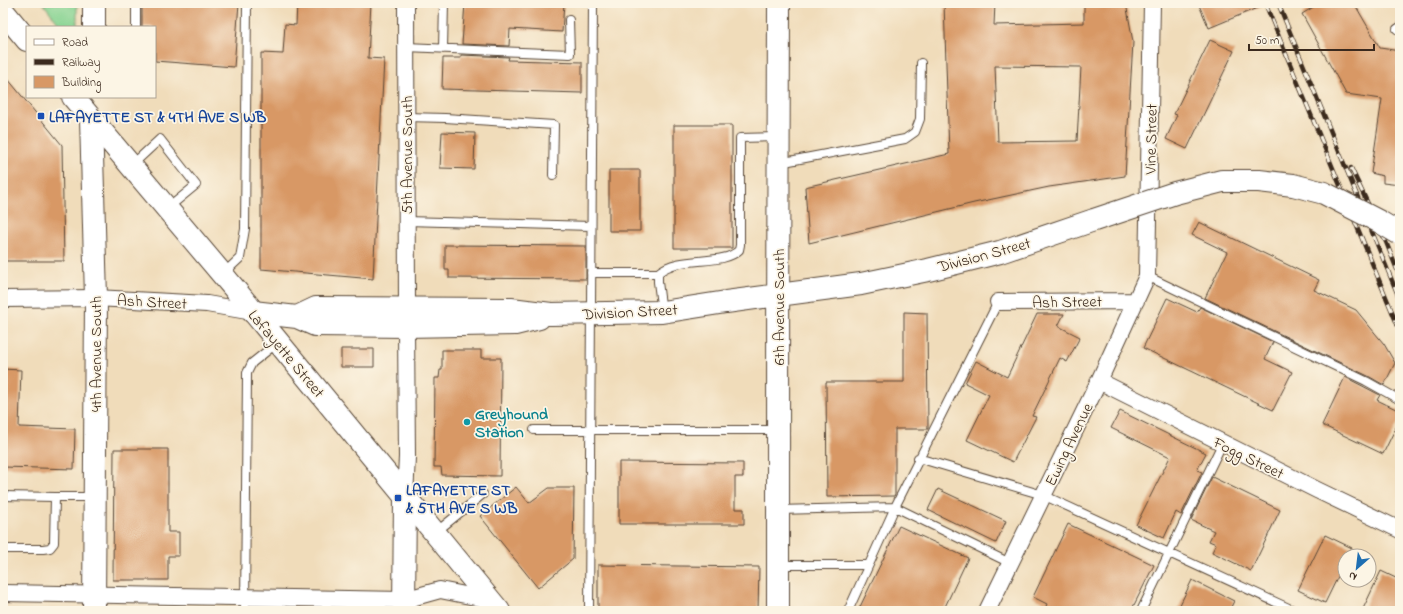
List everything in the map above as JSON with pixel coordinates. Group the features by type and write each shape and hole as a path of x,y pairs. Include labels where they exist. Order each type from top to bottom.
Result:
{"main road":[{"path":"94,3 94,26"},
{"name":"6th Avenue South","path":"778,611 777,430 779,295 779,3"},
{"path":"3,11 26,39"},
{"name":"Lafayette Street","path":"74,98 222,274 495,605"},
{"name":"4th Avenue South","path":"92,98 96,298 94,603"},
{"name":"Division Street","path":"253,312 297,317 316,308 407,317 511,309 552,314 662,312 861,284 957,263 1000,252 1175,193 1222,181 1259,181 1293,185 1324,193 1400,234"},
{"name":"5th Avenue South","path":"404,606 405,496"}],"street":[{"name":"5th Avenue South","path":"405,496 407,457 406,3"},
{"name":"Vine Street","path":"1147,276 1152,3"},
{"name":"Ewing Avenue","path":"987,611 1099,381 1147,276"},
{"name":"Ash Street","path":"3,298 96,298 206,304 253,312"},
{"name":"Ash Street","path":"998,302 1136,301"},
{"name":"Fogg Street","path":"1099,381 1222,444 1400,530"},
{"path":"3,593 94,603 404,606 440,590 495,605"}],"lane":[{"path":"136,3 136,26"},
{"path":"222,274 240,258 245,229 247,3"},
{"path":"443,49 444,3"},
{"path":"589,611 593,3"},
{"path":"406,47 570,54 569,20"},
{"path":"778,163 904,139 915,132 920,119 920,63"},
{"path":"406,118 453,119 554,125 553,175"},
{"path":"591,273 658,273 669,266 676,264 735,254 739,250 740,245 740,138 779,137"},
{"path":"131,166 160,139 196,185 167,209"},
{"path":"406,221 591,226"},
{"path":"658,273 662,312"},
{"path":"1147,276 1366,381 1400,400"},
{"path":"848,611 918,458 998,302"},
{"path":"245,604 248,373 252,363 278,342"},
{"path":"534,430 777,430"},
{"path":"1141,611 1222,444"},
{"path":"918,458 1043,495 1294,611"},
{"path":"435,532 483,494"},
{"path":"3,496 94,498"},
{"path":"3,549 50,548 54,543 55,497"},
{"path":"777,510 895,507 1010,563"},
{"path":"778,566 868,565"}],"green space":[{"path":"43,3 77,3 77,26 60,26"}],"building":[{"path":"142,3 239,3 234,67 156,61 156,26 142,26"},
{"path":"297,3 371,3 368,58 384,59 373,279 261,269 261,53 283,54 285,24 296,25"},
{"path":"465,3 564,3 562,32 510,29 509,46 462,44"},
{"path":"944,3 995,3 994,25 1084,23 1084,3 1126,3 1133,42 1125,176 1049,187 974,203 809,243 805,187 949,154","holes":["995,66 1081,67 1077,141 998,142"]},
{"path":"1198,3 1269,3 1209,28"},
{"path":"1320,3 1354,3 1380,48 1400,51 1400,185 1383,183 1383,176 1371,173 1382,99 1346,94 1302,14"},
{"path":"1210,40 1234,51 1187,149 1166,139 1177,115 1174,114"},
{"path":"461,55 509,57 508,60 582,62 582,93 442,89 443,58 461,58"},
{"path":"3,73 62,145 64,261 3,261"},
{"path":"674,125 732,125 732,248 674,248"},
{"path":"442,132 475,133 474,169 440,168"},
{"path":"609,170 640,170 640,231 609,231"},
{"path":"1199,222 1319,280 1314,290 1356,310 1384,344 1395,363 1384,385 1205,298 1227,252 1192,235"},
{"path":"445,245 586,246 586,279 449,278 449,270 445,270"},
{"path":"1167,298 1197,312 1200,307 1273,342 1265,359 1292,372 1273,410 1143,348"},
{"path":"904,312 927,313 928,429 895,429 894,496 827,497 826,382 904,382"},
{"path":"1037,314 1064,314 1058,326 1080,337 1067,362 1060,358 1032,416 1036,417 1013,462 967,440 989,395 965,383 976,361 1007,377"},
{"path":"341,349 374,349 374,367 341,367"},
{"name":"Greyhound Station","path":"442,350 481,350 481,358 501,358 500,476 442,475 441,467 434,467 435,378 439,378 440,370 442,370"},
{"path":"3,369 21,370 19,427 75,429 74,469 3,467"},
{"path":"1345,377 1380,395 1377,400 1400,411 1400,419 1383,454 1322,425"},
{"path":"1120,411 1206,453 1197,470 1202,472 1181,515 1176,512 1164,538 1136,525 1170,457 1111,428"},
{"path":"114,449 168,449 168,532 179,532 179,556 168,556 168,580 113,580"},
{"path":"619,462 743,463 743,477 735,477 735,509 744,509 744,524 619,524"},
{"path":"1212,477 1280,510 1251,571 1212,552 1216,544 1209,541 1214,531 1191,520"},
{"path":"516,487 529,503 549,488 574,488 573,559 538,588 480,516"},
{"path":"938,489 1006,521 996,543 928,510"},
{"path":"1068,524 1154,565 1131,611 1044,611 1047,604 1033,597"},
{"path":"899,526 968,558 943,611 858,611"},
{"path":"1325,535 1352,548 1337,548 1337,578 1325,603 1298,590"},
{"path":"598,565 759,567 758,611 598,611"},
{"path":"1381,571 1400,580 1400,611 1362,611 1373,588 1377,588 1377,579"},
{"path":"1192,580 1234,601 1229,611 1177,611"}],"railway":[{"path":"1265,3 1400,331"},
{"path":"1278,3 1400,300"},
{"path":"1351,168 1386,242 1400,277"}],"place":[{"name":"LAFAYETTE ST & 4TH AVE S WB","path":"41,116"},
{"name":"Greyhound Station","path":"467,422"},
{"name":"LAFAYETTE ST & 5TH AVE S WB","path":"398,498"}]}
